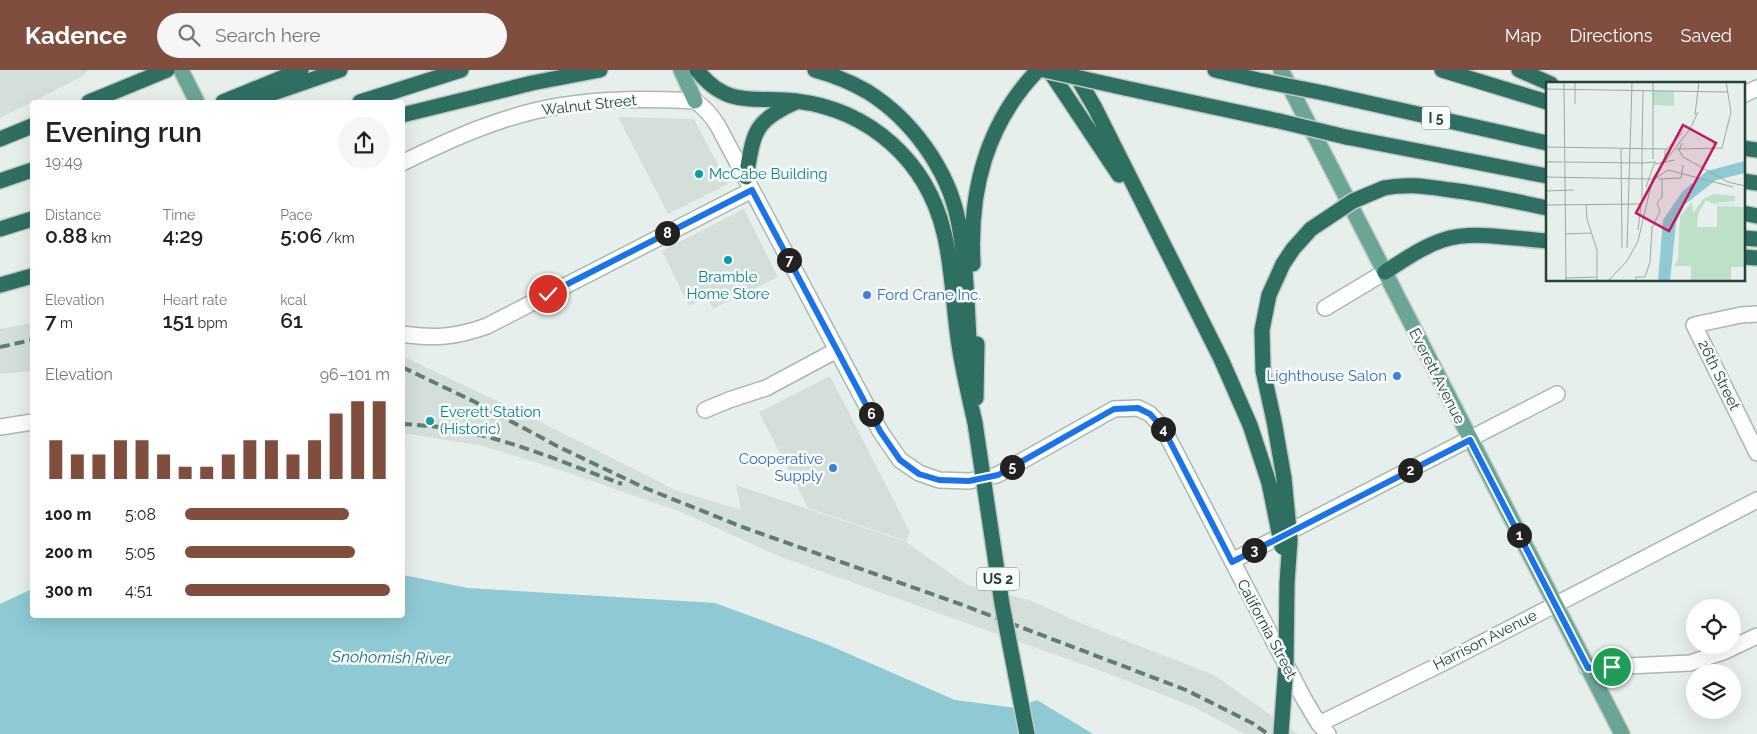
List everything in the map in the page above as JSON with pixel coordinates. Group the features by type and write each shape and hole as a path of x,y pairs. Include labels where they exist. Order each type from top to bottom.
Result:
{"highway":[{"path":"112,93 140,70"},
{"path":"95,100 167,70"},
{"path":"229,100 301,70"},
{"path":"253,100 340,70"},
{"path":"366,100 461,70"},
{"path":"405,114 532,83 600,70"},
{"path":"697,70 716,89 735,98 798,101 854,117 877,130 906,156 930,193 945,235 959,346 975,423"},
{"path":"815,70 852,83 868,92 894,112 919,138 947,184 958,219 962,248 975,423"},
{"path":"975,423 978,338 972,246 975,199 979,177 1000,120 1018,93 1038,70"},
{"name":"I 5","path":"1044,70 1346,137 1546,176"},
{"path":"1049,70 1155,228"},
{"path":"1072,70 1082,84 1155,228 1221,359 1237,396 1257,445 1269,483 1279,527 1287,583"},
{"name":"I 5","path":"1215,70 1546,143"},
{"path":"1442,70 1546,102"},
{"path":"1519,70 1546,82"},
{"path":"749,183 754,137 759,127 775,112 798,101"},
{"path":"0,139 30,127"},
{"path":"1744,148 1757,150"},
{"path":"0,182 30,171"},
{"path":"1744,181 1757,183"},
{"path":"1281,734 1286,664 1287,583 1290,540 1284,478 1263,371 1262,330 1269,295 1283,264 1293,249 1311,229 1353,200 1397,185 1483,194 1546,208"},
{"path":"1744,214 1757,216"},
{"path":"0,229 30,220"},
{"path":"1385,272 1428,246 1455,237 1482,236 1546,241"},
{"path":"1744,238 1757,239"},
{"path":"1744,257 1757,258"},
{"path":"0,285 30,277"},
{"name":"US 2","path":"975,423 1002,604 1027,734"}],"main road":[{"path":"181,70 196,100"},
{"path":"681,70 695,101"},
{"name":"Everett Avenue","path":"1282,70 1622,734"}],"street":[{"path":"1744,94 1757,88"},
{"name":"Walnut Street","path":"405,162 468,132 500,120 567,104 621,99 695,101"},
{"path":"695,101 711,116 749,183 837,350 766,388 728,400 705,410"},
{"path":"405,334 444,337 487,326 749,183"},
{"path":"1324,308 1385,272"},
{"name":"26th Street","path":"1757,314 1741,315 1694,325 1757,453"},
{"name":"California Street","path":"837,350 880,431 900,460 919,474 939,480 969,481 998,475 1114,409 1138,408 1150,414 1163,428 1304,699 1324,729"},
{"path":"1232,562 1557,394"},
{"path":"0,427 30,422"},
{"name":"Harrison Avenue","path":"1324,729 1444,662 1757,500"},
{"path":"1588,668 1690,663 1724,652 1757,636"}],"shaded area":[{"path":"0,70 88,70 83,76 36,100 30,100 30,103 0,118"},
{"path":"618,117 694,119 728,184 668,214"},
{"name":"Bramble Home Store","path":"744,209 778,277 713,309 707,297 689,306 662,251"},
{"path":"30,323 30,371 0,374 0,329"},
{"path":"405,357 525,414 675,490 741,510 736,485 906,542 967,585 1029,600 1083,624 1214,675 1298,734 1245,734 1194,707 1104,672 781,557 681,512 557,469 483,446 405,433"},
{"path":"830,376 910,532 906,541 808,508 759,412"}],"water":[{"name":"Snohomish River","path":"405,575 468,588 715,603 826,644 955,700 1016,708 1037,700 1093,734 0,734 0,604 30,590 30,618 405,618"}],"railway":[{"path":"0,347 30,340"},
{"path":"405,368 475,402 559,447 645,488 745,528 960,604 1186,690 1252,723 1268,734"},
{"path":"405,424 474,433 538,453 622,484"}],"place":[{"name":"McCabe Building","path":"699,174"},
{"name":"Bramble Home Store","path":"728,260"},
{"name":"Ford Crane Inc.","path":"867,295"},
{"name":"Lighthouse Salon","path":"1397,376"},
{"name":"Everett Station (Historic)","path":"430,421"},
{"name":"Cooperative Supply","path":"833,468"}],"route":[{"path":"548,294 752,190 880,431 900,460 919,474 939,480 969,481 998,475 1114,409 1138,408 1150,414 1163,428 1232,562 1470,440 1588,668 1612,667"}]}
